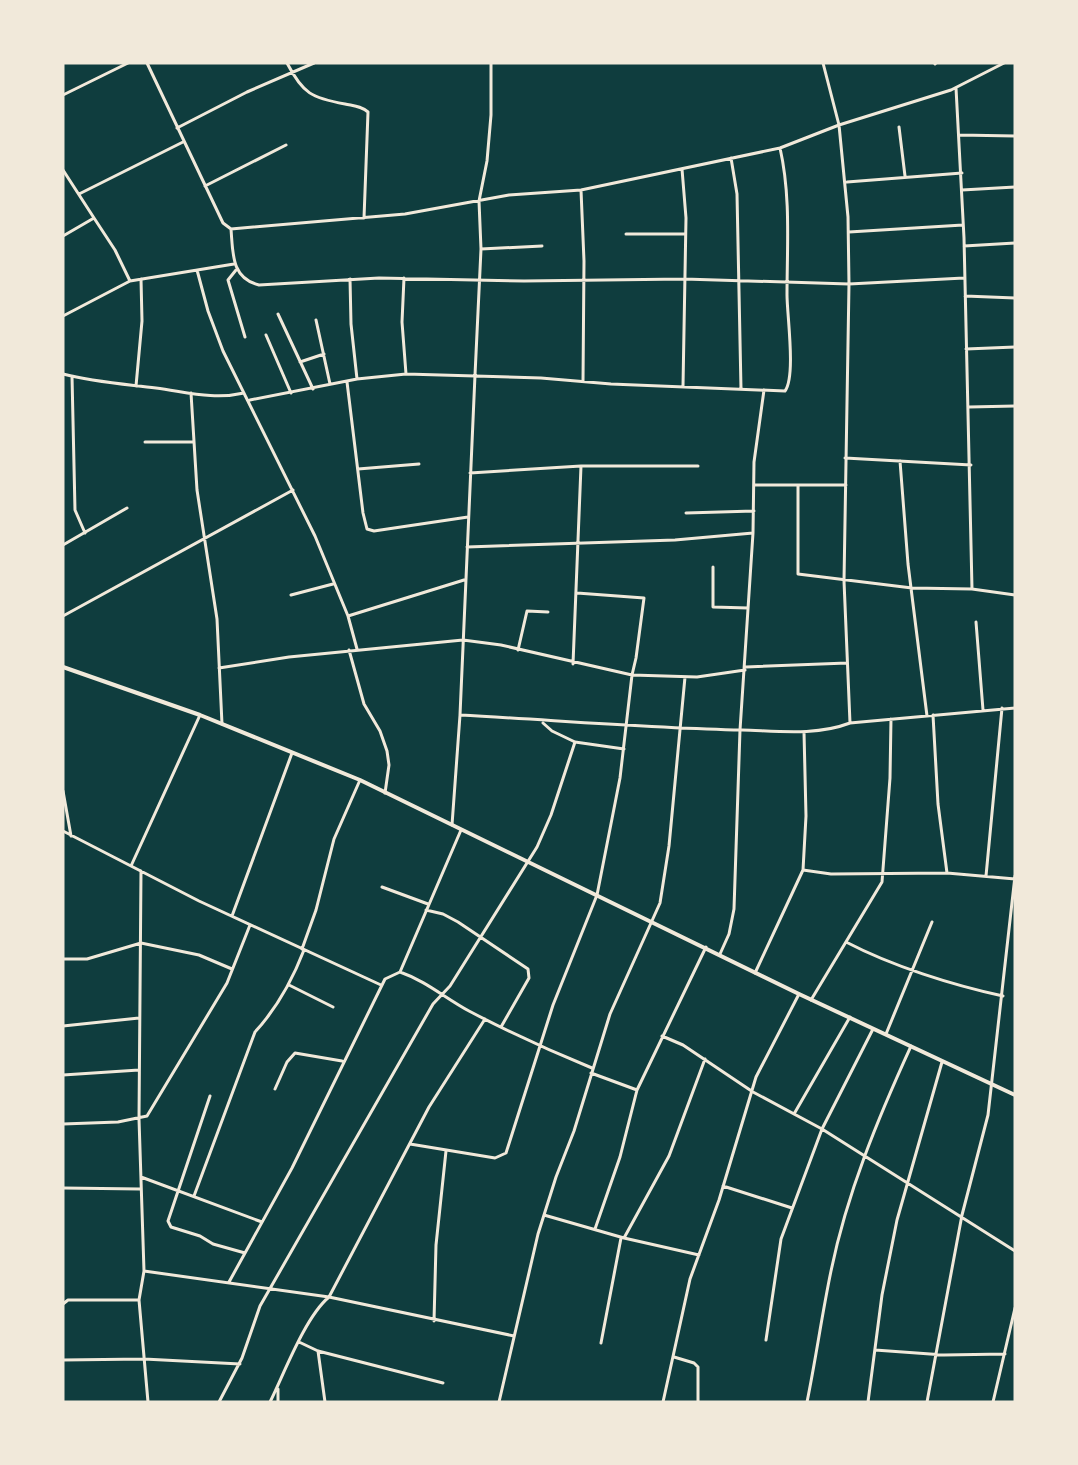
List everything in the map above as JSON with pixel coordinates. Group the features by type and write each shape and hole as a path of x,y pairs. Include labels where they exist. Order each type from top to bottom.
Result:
{"main road":[{"path":"63,666 200,715 360,780 706,947 755,973 1015,1095"}],"street":[{"path":"63,95 128,63"},
{"path":"147,63 223,223 231,229 364,219 510,195 580,189 780,148 839,125 956,88 1004,63"},
{"path":"287,63 305,92 314,97 362,108 368,112 364,219"},
{"path":"177,128 314,63"},
{"path":"452,825 460,715 475,375 480,249 479,201 491,115 491,63"},
{"path":"823,63 839,125 849,232 844,581 850,723"},
{"path":"956,88 962,173 972,589"},
{"path":"899,127 906,176"},
{"path":"959,135 1015,136"},
{"path":"79,194 183,142"},
{"path":"205,186 286,145"},
{"path":"250,400 357,379 406,374 475,375 780,391 788,388 790,355 787,283 788,217 780,148"},
{"path":"731,158 737,194 741,388"},
{"path":"682,169 685,234 683,386"},
{"path":"63,170 111,242 130,281"},
{"path":"846,183 906,176 962,173"},
{"path":"962,190 1015,186"},
{"path":"580,189 583,280 582,381"},
{"path":"63,236 94,218"},
{"path":"849,232 963,225"},
{"path":"231,229 236,270 244,279 259,285 404,278 684,279 849,284 964,278"},
{"path":"627,234 685,234"},
{"path":"964,246 1015,243"},
{"path":"480,249 542,246"},
{"path":"63,316 130,281 234,264"},
{"path":"198,270 213,327 293,490 348,616 357,649"},
{"path":"236,270 228,280 245,337"},
{"path":"404,278 402,322 406,374"},
{"path":"136,386 142,321 141,279"},
{"path":"350,279 349,303 357,379"},
{"path":"965,296 1015,298"},
{"path":"278,314 313,389"},
{"path":"316,320 330,384"},
{"path":"266,335 291,393"},
{"path":"966,349 1015,347"},
{"path":"300,362 324,354"},
{"path":"63,374 217,397 244,393"},
{"path":"72,376 75,501 77,518 85,533"},
{"path":"347,382 365,526 370,531 468,517"},
{"path":"720,954 729,934 734,909 740,730 754,511 754,462 764,390"},
{"path":"191,393 193,442 217,619 222,724"},
{"path":"968,407 1015,406"},
{"path":"145,442 193,442"},
{"path":"845,458 970,465"},
{"path":"900,461 927,716"},
{"path":"357,470 419,464"},
{"path":"470,473 581,466 698,466"},
{"path":"573,664 578,593 581,466"},
{"path":"755,485 846,485"},
{"path":"798,485 796,571 802,575 912,588 972,589 1015,595"},
{"path":"63,616 293,490"},
{"path":"63,545 127,508"},
{"path":"686,513 754,511"},
{"path":"467,547 675,540 753,533"},
{"path":"713,567 712,607 749,608"},
{"path":"348,616 465,580"},
{"path":"291,595 333,584"},
{"path":"410,1144 495,1158 506,1153 553,1005 597,895 621,778 625,725 644,598 578,593"},
{"path":"518,650 524,614 527,611 536,610 548,612"},
{"path":"976,622 983,711"},
{"path":"219,668 357,649 463,640 632,675 686,677 745,669 847,663"},
{"path":"349,650 364,704 380,731 387,751 389,765 385,793"},
{"path":"499,1402 544,1215 624,979 660,903 669,846 686,677"},
{"path":"986,876 1002,708"},
{"path":"460,715 542,722 681,729 804,732 850,723 1015,708"},
{"path":"131,866 200,715"},
{"path":"933,715 938,804 947,873"},
{"path":"811,999 879,891 890,778 891,719"},
{"path":"542,722 552,731 574,742 624,749"},
{"path":"755,973 803,870 806,816 804,732"},
{"path":"219,1402 240,1364 260,1306 389,1077 433,1004 444,994 527,862 551,815 574,742"},
{"path":"232,916 292,751"},
{"path":"194,1196 255,1032 271,1015 289,985 303,950 334,839 360,780"},
{"path":"63,790 72,836"},
{"path":"229,1282 297,1158 342,1061 381,985 385,979 400,972 461,830"},
{"path":"63,831 249,925 381,985"},
{"path":"803,870 831,874 947,873 1015,878 993,1084 983,1135 962,1215 927,1402"},
{"path":"141,871 139,1119 144,1270 139,1300 148,1402"},
{"path":"382,887 429,904"},
{"path":"426,910 443,914 524,966 529,973 501,1027"},
{"path":"886,1034 932,922"},
{"path":"63,1124 139,1119 151,1111 227,983 249,925"},
{"path":"846,942 877,957 979,991 1003,996"},
{"path":"63,959 87,959 141,943 199,955 232,969"},
{"path":"595,1229 620,1157 637,1090 706,947"},
{"path":"400,972 501,1027 637,1090"},
{"path":"289,985 333,1007"},
{"path":"663,1402 690,1279 723,1186 756,1077 799,994"},
{"path":"794,1114 850,1017"},
{"path":"63,1026 139,1018"},
{"path":"270,1402 299,1342 328,1297 429,1107 485,1018"},
{"path":"766,1340 781,1239 822,1128 874,1028"},
{"path":"662,1036 705,1059 753,1092 822,1128 962,1215 1015,1251"},
{"path":"807,1402 831,1271 864,1156 911,1046"},
{"path":"276,1089 287,1062 295,1053 342,1061"},
{"path":"601,1343 622,1238 669,1156 705,1059"},
{"path":"868,1402 882,1295 908,1182 943,1060"},
{"path":"63,1075 139,1070"},
{"path":"210,1096 177,1189 169,1225 213,1244 245,1253"},
{"path":"434,1321 436,1245 446,1151"},
{"path":"141,1177 262,1222"},
{"path":"723,1186 792,1208"},
{"path":"63,1188 140,1189"},
{"path":"544,1215 622,1238 699,1255"},
{"path":"144,1270 328,1297 514,1336"},
{"path":"63,1304 68,1300 139,1300"},
{"path":"993,1402 1015,1308"},
{"path":"299,1342 318,1351 443,1383"},
{"path":"874,1350 935,1354 1005,1354"},
{"path":"318,1351 325,1402"},
{"path":"674,1357 698,1367 698,1402"},
{"path":"63,1360 144,1359 240,1364"},
{"path":"278,1386 278,1402"}]}
